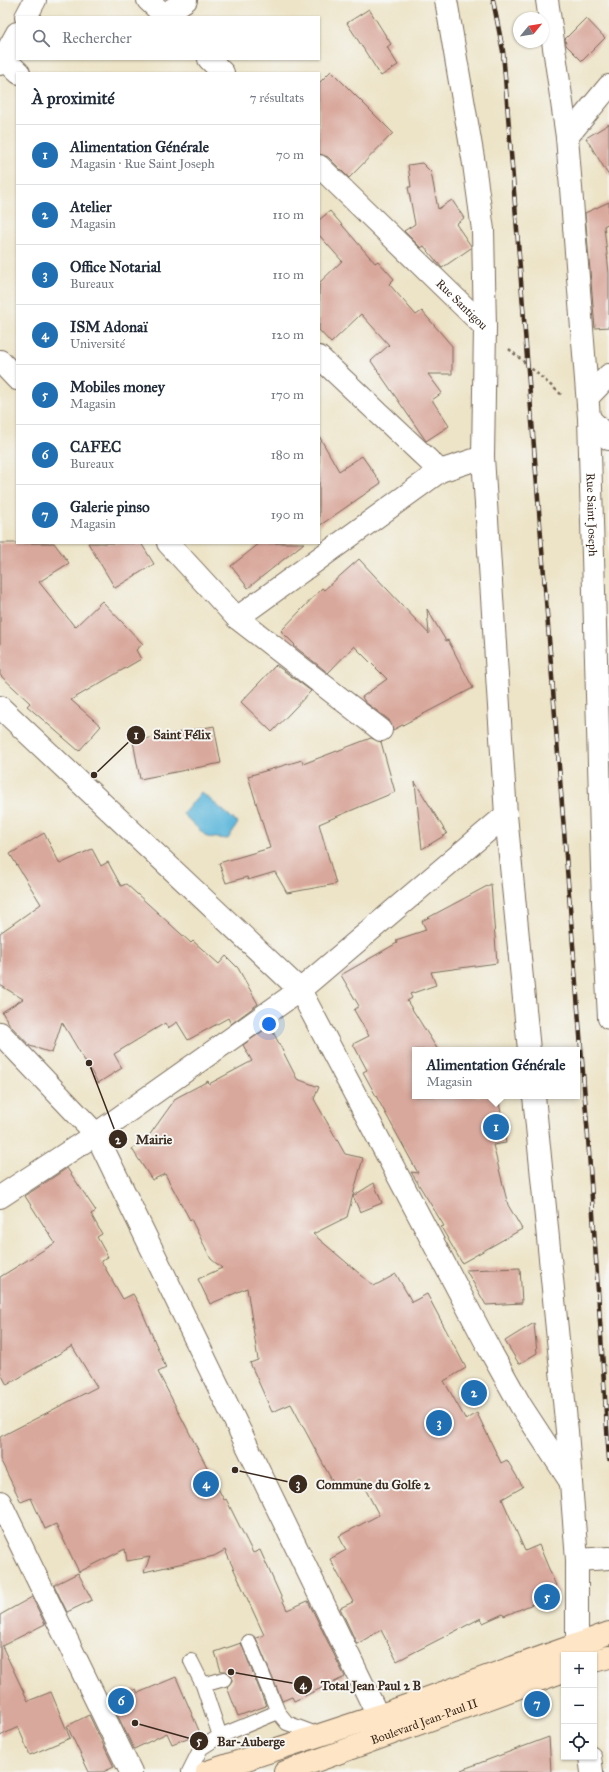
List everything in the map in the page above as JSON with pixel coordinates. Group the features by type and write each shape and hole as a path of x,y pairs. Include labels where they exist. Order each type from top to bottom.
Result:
{"main road":[{"name":"Boulevard Jean-Paul II","path":"207,1772 576,1650 609,1633"},
{"path":"597,1660 609,1657"},
{"name":"Boulevard Jean-Paul II","path":"285,1772 561,1672"}],"street":[{"path":"27,16 35,0"},
{"path":"148,0 165,16 186,0"},
{"path":"446,0 474,164 483,230 485,327 483,457 506,815 530,1047"},
{"name":"Rue Saint Joseph","path":"547,0 567,137 588,397 603,902 609,1018"},
{"path":"16,35 1,59 18,72"},
{"path":"210,60 222,72"},
{"path":"567,137 609,86"},
{"name":"Rue Santigou","path":"320,167 485,327"},
{"path":"320,358 440,471"},
{"path":"0,361 16,378"},
{"path":"588,397 609,375"},
{"path":"589,418 609,439"},
{"path":"237,618 440,471 483,457"},
{"path":"169,544 237,618 381,730"},
{"path":"3,717 300,990 492,1354 522,1406 570,1481"},
{"path":"0,1197 96,1134 300,990 506,815"},
{"path":"0,1033 96,1134 378,1716"},
{"path":"534,1099 567,1431 577,1560 576,1650"},
{"path":"0,1502 131,1772"},
{"path":"577,1560 609,1558"},
{"path":"590,1760 592,1772"}],"lane":[{"path":"249,1642 255,1667 278,1712 287,1723 320,1735"},
{"path":"192,1661 204,1685 220,1736"},
{"path":"204,1685 224,1679"},
{"path":"189,1772 201,1748 220,1736 278,1712"}],"path":[{"name":"Rue Santigou","path":"485,327 528,367 589,418"}],"water":[{"path":"201,792 238,823 228,839 207,837 183,814"}],"building":[{"path":"369,9 391,44 387,47 398,65 381,76 347,23"},
{"path":"586,18 605,38 582,61 566,45 565,39"},
{"path":"331,71 393,133 349,178 328,157 320,154 320,82"},
{"path":"609,124 609,176 586,138"},
{"path":"422,163 431,172 438,209 452,200 464,218 456,224 471,246 471,248 442,268 424,246 421,248 404,231 415,224 408,187 411,187 408,165"},
{"path":"609,202 609,223 604,226 609,273 609,327 595,328 585,213"},
{"path":"330,211 375,263 378,261 394,279 389,284 416,315 422,311 452,346 452,374 428,374 442,393 432,400 449,426 426,441 371,361 389,345 361,314 331,343 320,331 320,282 342,261 320,236 320,219"},
{"path":"320,438 339,471 362,456 381,483 320,525"},
{"path":"0,543 55,544 69,563 39,582 75,627 102,601 143,644 136,650 141,659 71,700 101,726 79,751 27,706 30,703 0,675"},
{"path":"89,544 142,544 154,564 115,588"},
{"path":"259,544 303,544 248,588 231,566"},
{"path":"359,559 429,634 427,609 446,641 448,640 473,688 393,730 389,720 365,702 362,697 387,679 354,646 328,673 294,646 295,645 281,631 322,588 324,590"},
{"path":"276,665 311,691 272,732 241,702"},
{"path":"214,726 221,763 140,779 133,741"},
{"path":"371,738 381,742 395,792 319,824 336,884 287,893 275,872 248,880 247,877 226,883 219,863 270,848 248,776 302,760 303,764"},
{"path":"415,782 447,834 422,849"},
{"path":"44,833 60,864 92,849 101,866 108,862 121,886 126,884 191,943 193,941 219,964 226,956 238,968 258,1004 231,1024 228,1018 188,1040 177,1022 168,1028 165,1023 114,1054 122,1068 98,1083 62,1022 52,1053 30,1046 10,1025 2,1012 23,999 0,985 0,933 41,904 10,854"},
{"path":"491,884 497,963 431,972 436,985 410,994 412,998 407,1001 436,1047 412,1047 412,1099 499,1099 506,1143 493,1145 508,1205 522,1229 462,1263 441,1227 444,1226 411,1172 418,1173 363,1072 367,1070 353,1044 369,1036 354,1010 359,1006 341,975 397,943 396,940 426,930 422,921"},
{"path":"270,1026 297,1079 319,1087 314,1099 345,1154 363,1158 347,1217 313,1234 374,1286 396,1274 412,1302 427,1294 466,1368 444,1381 466,1420 477,1413 501,1463 507,1460 523,1487 502,1499 525,1551 539,1545 559,1593 483,1623 481,1618 397,1661 381,1630 357,1644 340,1608 353,1602 330,1559 346,1550 339,1536 379,1515 360,1479 337,1490 291,1404 272,1412 250,1363 258,1360 247,1288 210,1304 198,1279 222,1268 211,1259 191,1219 190,1220 165,1174 152,1180 132,1149 146,1140 176,1098 208,1081 209,1084 252,1061 243,1045"},
{"path":"67,1168 96,1211 91,1214 102,1234 97,1237 108,1257 101,1261 123,1299 133,1294 139,1304 166,1368 158,1372 224,1500 226,1499 253,1553 260,1550 287,1610 308,1601 345,1677 294,1701 292,1697 282,1701 256,1638 264,1635 225,1550 214,1556 144,1572 150,1557 127,1561 125,1549 79,1572 56,1524 45,1529 31,1498 21,1502 0,1459 0,1437 97,1387 72,1346 7,1385 0,1372 0,1277 55,1243 25,1196"},
{"path":"374,1183 382,1203 360,1212 353,1196"},
{"path":"520,1268 522,1303 486,1305 466,1270"},
{"path":"534,1323 537,1353 519,1364 505,1341"},
{"path":"78,1573 92,1600 67,1612 54,1585"},
{"path":"32,1597 45,1624 2,1646 28,1701 51,1692 70,1738 30,1755 18,1727 0,1736 0,1615"},
{"path":"241,1643 266,1706 238,1716 227,1687 232,1681 232,1676 226,1671 221,1671 215,1652"},
{"path":"176,1677 200,1733 172,1744 167,1733 134,1749 112,1704 118,1701 116,1698 136,1689 138,1693"},
{"path":"89,1715 114,1767 103,1772 89,1772 67,1726"},
{"path":"549,1737 551,1772 462,1772 461,1770"}],"railway":[{"path":"493,0 503,51 588,1137 609,1459"}],"place":[{"name":"Saint Félix","path":"94,775"},
{"name":"Mairie","path":"89,1063"},
{"name":"Alimentation Générale","path":"496,1127"},
{"name":"Atelier","path":"474,1393"},
{"name":"Office Notarial","path":"439,1423"},
{"name":"Commune du Golfe 2","path":"235,1470"},
{"name":"ISM Adonaï","path":"206,1484"},
{"name":"Mobiles money","path":"547,1597"},
{"name":"Total Jean Paul 2 B","path":"231,1672"},
{"name":"CAFEC","path":"121,1701"},
{"name":"Galerie pinso","path":"537,1704"},
{"name":"Bar-Auberge","path":"135,1723"}]}
